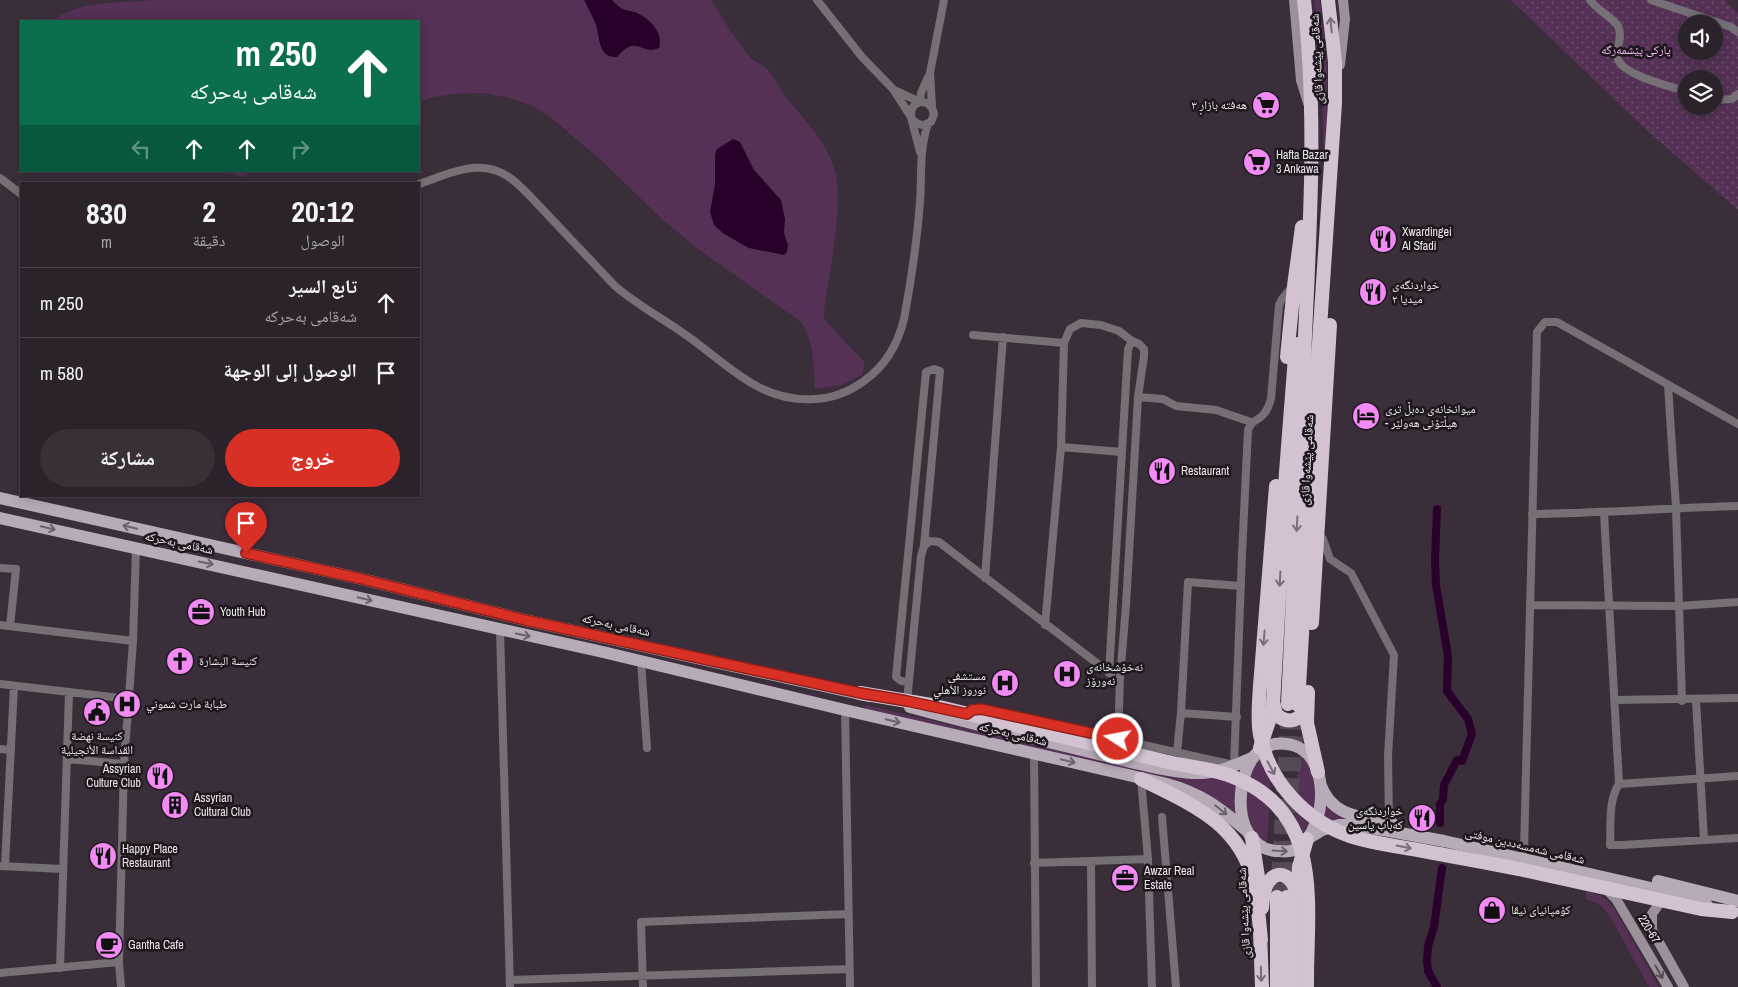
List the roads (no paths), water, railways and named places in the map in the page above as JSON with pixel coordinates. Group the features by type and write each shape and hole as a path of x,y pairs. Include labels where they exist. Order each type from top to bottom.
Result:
{"highway":[{"name":"شەقامی پێشەوا قازی","path":"1304,0 1309,42 1312,126 1305,341 1298,702 1307,723 1319,778"},
{"name":"شەقامی پێشەوا قازی","path":"1298,702 1316,388 1336,103 1335,62 1328,0"},
{"name":"شەقامی پێشەوا قازی","path":"1256,754 1270,718 1273,698 1286,472 1312,126"},
{"name":"شەقامی پێشەوا قازی","path":"1298,702 1318,532 1332,261 1333,147"},
{"path":"1305,206 1294,286 1258,711 1259,727 1267,760 1286,790 1300,806 1318,820 1340,832 1366,840 1519,869 1701,909 1736,909"},
{"path":"860,693 907,701 1173,757 1244,781 1272,800 1290,821 1299,840 1305,865 1307,987"},
{"path":"1273,698 1274,710 1284,720 1292,721 1299,718 1304,712 1298,702"},
{"path":"1141,779 1199,808 1217,821 1232,837 1244,856 1251,873 1256,892 1261,940"},
{"name":"شەقامی پێشەوا قازی","path":"1250,835 1258,878 1262,987"},
{"name":"شەقامی پێشەوا قازی","path":"1277,987 1287,898 1307,839"},
{"path":"1260,921 1266,886 1271,878 1281,876 1290,879 1294,883 1287,898"},
{"name":"شەقامی پێشەوا قازی","path":"1287,898 1287,987"},
{"name":"شەقامی پێشەوا قازی","path":"1287,898 1298,987"}],"main road":[{"name":"شەقامی بەحرکە","path":"0,498 362,579 525,620 860,693 1036,740 1124,760 1179,771 1205,773 1234,765 1256,754"},
{"name":"شەقامی بەحرکە","path":"0,518 641,661 1183,788 1212,802 1250,835"},
{"path":"1256,754 1274,744 1295,746 1311,758 1319,778"},
{"name":"شەقامی پێشەوا قازی","path":"1250,835 1242,815 1241,797 1243,781 1256,754"},
{"name":"شەقامی شەمسەددین موفتی","path":"1319,778 1323,794 1338,810 1346,813 1524,851 1736,909"},
{"name":"شەقامی پێشەوا قازی","path":"1307,839 1319,813 1321,794 1319,778"},
{"name":"شەقامی شەمسەددین موفتی","path":"1307,839 1322,830 1339,825 1356,825 1444,842 1635,884 1736,909"},
{"path":"1250,835 1263,848 1282,852 1303,846 1307,839"}],"street":[{"path":"817,0 862,57 893,89 914,122 919,125 928,124"},
{"path":"920,102 921,93 930,73 944,0"},
{"path":"1294,0 1301,80 1312,126"},
{"path":"1336,103 1345,19 1343,0"},
{"path":"1590,0 1595,7 1619,28 1620,41 1617,57 1622,67 1640,76 1678,89"},
{"path":"1651,0 1731,27 1738,32"},
{"path":"420,183 459,171 477,168 489,168 499,171 513,180 528,194 628,298 683,333 740,377 782,398 805,400 840,395 860,384 882,365 894,346 901,328 907,303 919,214 921,156 928,124 934,117 930,73"},
{"path":"893,89 932,106"},
{"path":"1723,100 1732,99 1738,94"},
{"path":"920,102 915,104 911,117 921,156"},
{"path":"0,178 20,193"},
{"path":"967,714 972,710 981,709 1118,739 1173,757 1234,765 1248,430 1252,422 1268,408 1271,399 1280,305 1282,299 1294,286"},
{"path":"1524,851 1537,332 1545,322 1557,322 1738,424"},
{"path":"1045,624 1062,447 1064,343 1070,329 1081,323 1101,325 1119,331 1144,349 1138,397 1120,678 1118,739"},
{"path":"973,335 1064,343"},
{"path":"985,578 1003,337"},
{"path":"1109,673 1128,349 1132,341"},
{"path":"907,701 909,682 921,556 924,546 940,372 934,369 926,372 896,677 901,681 909,682"},
{"path":"1668,385 1676,508 1682,700"},
{"path":"1138,397 1163,399 1176,406 1216,410 1252,422"},
{"path":"1062,447 1122,452"},
{"path":"1532,514 1604,513 1738,506"},
{"path":"1604,513 1619,784 1614,792 1612,802 1610,845 1738,838"},
{"path":"1318,532 1323,539 1330,560 1351,573 1394,655 1388,756 1389,823"},
{"path":"924,546 930,541 938,542 1109,673 1120,678"},
{"path":"121,987 119,962 124,764 133,641 136,548"},
{"path":"0,568 16,569 10,626"},
{"path":"1173,757 1181,713 1188,582 1241,586"},
{"path":"1530,605 1679,606 1738,602"},
{"path":"0,625 133,641"},
{"path":"500,630 510,984 642,976 850,969"},
{"path":"641,661 647,748"},
{"path":"0,684 129,700"},
{"path":"14,686 3,866 63,869"},
{"path":"60,968 69,692"},
{"path":"1614,700 1738,698"},
{"path":"1696,700 1704,840"},
{"path":"845,710 850,987"},
{"path":"1181,713 1237,717"},
{"path":"0,749 11,750"},
{"path":"1034,754 1036,987"},
{"path":"67,759 124,764"},
{"path":"1619,784 1738,776"},
{"path":"1141,779 1148,859 1152,987"},
{"path":"1162,817 1176,987"},
{"path":"1034,863 1148,859"},
{"path":"1091,861 1092,987"},
{"name":"220-67","path":"1605,887 1616,898 1668,987"},
{"name":"220-67","path":"1660,901 1652,914 1652,930 1684,987"},
{"path":"643,987 641,922 849,914"},
{"path":"1639,936 1644,929 1652,930"},
{"path":"0,973 119,962"}],"waterway":[{"path":"1437,509 1436,585 1448,656 1447,691 1468,719 1472,734 1462,761 1457,760 1444,785 1443,799 1440,804 1440,823"},
{"path":"1437,987 1428,971 1427,960 1428,946 1434,927 1442,868"}],"tunnel":[{"path":"1277,897 1288,704"},
{"path":"1287,897 1289,832 1298,708"}],"place":[{"name":"هەفتە بازاڕ ٣","path":"1266,105"},
{"name":"Hafta Bazar 3 Ankawa","path":"1257,162"},
{"name":"Xwardingei Al Sfadi","path":"1383,239"},
{"name":"خواردنگەی میدیا ٢","path":"1373,292"},
{"name":"میوانخانەی دەبڵ تری - هیڵتۆنی هەولێر","path":"1366,416"},
{"name":"Restaurant","path":"1162,471"},
{"name":"Youth Hub","path":"201,612"},
{"name":"كنيسة البشارة","path":"180,661"},
{"name":"نەخۆشخانەی نەورۆز","path":"1067,674"},
{"name":"مستشفى نوروز الأهلي","path":"1005,683"},
{"name":"طبابة مارت شموني","path":"127,704"},
{"name":"كنيسة نهضة القداسة الأنجيلية","path":"97,712"},
{"name":"Assyrian Culture Club","path":"160,776"},
{"name":"Assyrian Cultural Club","path":"175,805"},
{"name":"خواردنگەی کەباب یاسین","path":"1422,818"},
{"name":"Happy Place Restaurant","path":"103,856"},
{"name":"Awzar Real Estate","path":"1125,878"},
{"name":"کۆمپانیای نیڤا","path":"1492,910"},
{"name":"Gantha Cafe","path":"109,945"}],"park label":[{"name":"پارکی پێشمەرگە","path":"1636,50"}]}
